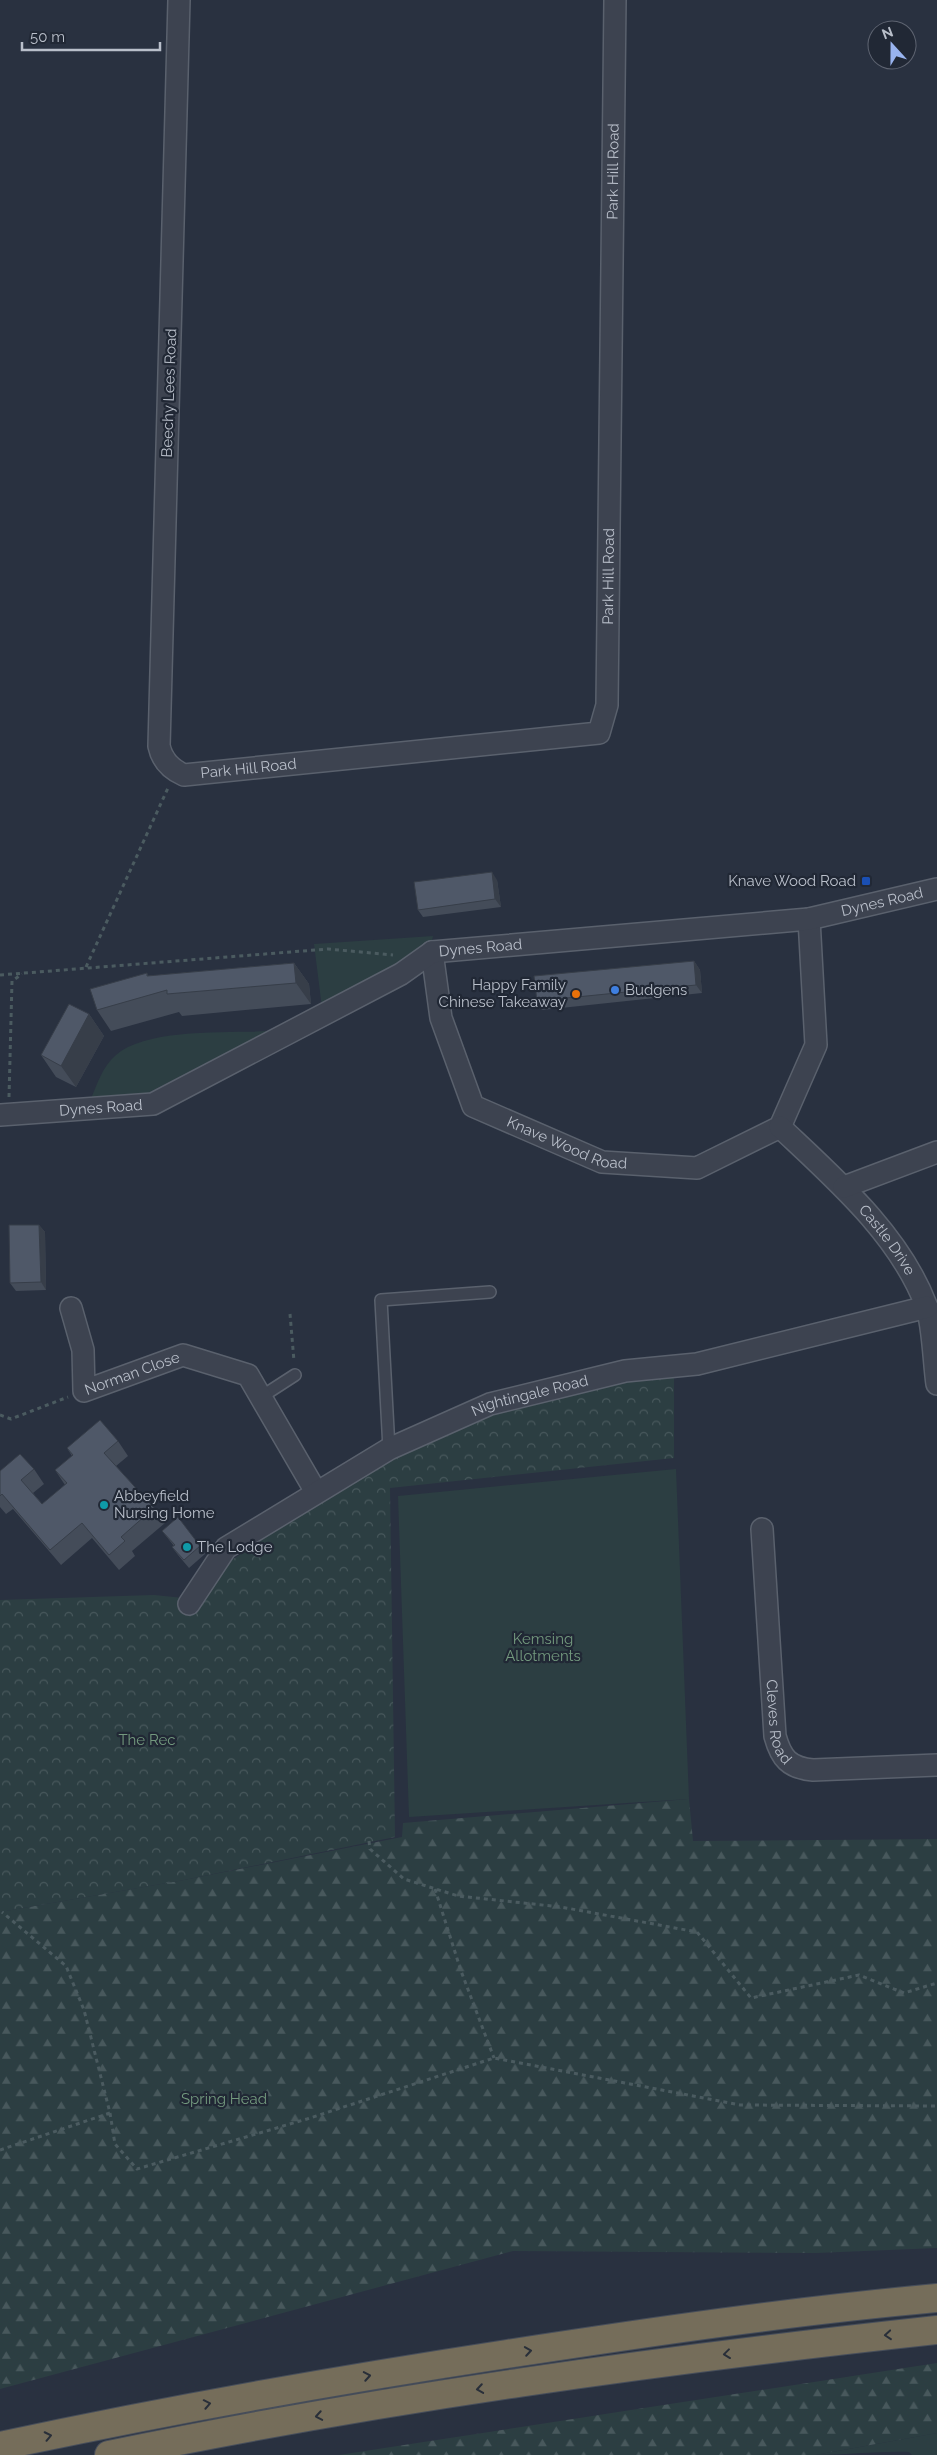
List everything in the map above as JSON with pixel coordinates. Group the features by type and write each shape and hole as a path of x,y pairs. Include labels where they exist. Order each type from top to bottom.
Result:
{"highway":[{"path":"0,2446 186,2408 414,2368 656,2332 937,2298"},
{"path":"109,2455 303,2419 515,2383 744,2351 937,2330"}],"street":[{"name":"Beechy Lees Road","path":"179,0 159,734 162,758 180,773"},
{"name":"Park Hill Road","path":"180,773 599,733 608,705 615,0"},
{"name":"Dynes Road","path":"4,1115 153,1104 401,974 432,952 809,919 937,889"},
{"path":"780,1127 816,1045 809,919"},
{"name":"Knave Wood Road","path":"432,952 441,1018 473,1106 602,1162 697,1168 780,1127"},
{"name":"Castle Drive","path":"780,1127 844,1187 905,1262 927,1307 937,1384"},
{"path":"844,1187 937,1152"},
{"name":"Nightingale Road","path":"190,1604 226,1548 389,1449 490,1404 625,1371 697,1364 927,1307"},
{"name":"Norman Close","path":"72,1308 83,1350 84,1391 183,1355 248,1376 316,1492"},
{"name":"Cleves Road","path":"762,1529 775,1736 782,1755 794,1767 813,1770 937,1765"}],"lane":[{"path":"389,1449 381,1300 490,1292"},
{"path":"261,1397 295,1375"}],"path":[{"path":"86,967 180,773"},
{"path":"0,974 328,950 394,955"},
{"path":"4,1115 12,981 24,972"},
{"path":"290,1314 295,1375"},
{"path":"0,1415 11,1419 84,1391"},
{"path":"369,1841 370,1848 404,1879 458,1896 561,1907 697,1932 751,1998 859,1975 904,1993 937,1984"},
{"path":"435,1889 461,1971 494,2058"},
{"path":"2,1912 66,1966 84,2010 110,2113 115,2144 137,2169 307,2119 494,2058 740,2105 937,2106"},
{"path":"0,2150 110,2113"}],"green space":[{"path":"433,936 431,945 322,1008 314,944"},
{"path":"268,1031 148,1093 90,1101 100,1076 107,1065 116,1055 130,1046 167,1036 210,1032"},
{"name":"The Rec","path":"674,1375 674,1458 390,1488 395,1837 184,1880 0,1912 0,1600 154,1595 202,1600 232,1560 319,1501 402,1451 501,1409 628,1378"},
{"name":"Kemsing Allotments","path":"676,1469 689,1799 409,1817 398,1496"},
{"name":"Spring Head","path":"689,1799 693,1841 937,1839 937,2248 816,2253 513,2251 0,2389 0,1912 184,1880 402,1837 403,1823"},
{"path":"937,2363 937,2433 815,2455 339,2455"},
{"path":"937,2433 937,2455 912,2455 909,2452 897,2452 815,2455"}],"building":[{"path":"492,872 495,899 418,910 414,882"},
{"path":"694,961 696,985 537,1001 534,976"},
{"path":"294,963 296,983 167,994 167,990 97,1010 90,989 147,973 147,976"},
{"path":"69,1004 89,1014 61,1066 41,1055"},
{"path":"9,1225 39,1225 41,1282 10,1283"},
{"name":"Abbeyfield Nursing Home","path":"100,1420 118,1441 104,1453 154,1508 121,1537 125,1541 109,1555 82,1523 50,1550 2,1494 0,1496 0,1471 20,1454 34,1469 21,1480 42,1504 67,1483 55,1470 73,1455 67,1448"},
{"name":"The Lodge","path":"178,1517 200,1546 184,1560 172,1547 175,1545 162,1531"}],"place":[{"name":"Knave Wood Road","path":"866,881"},
{"name":"Budgens","path":"615,990"},
{"name":"Happy Family Chinese Takeaway","path":"576,994"},
{"name":"Abbeyfield Nursing Home","path":"104,1505"},
{"name":"The Lodge","path":"187,1547"}]}
